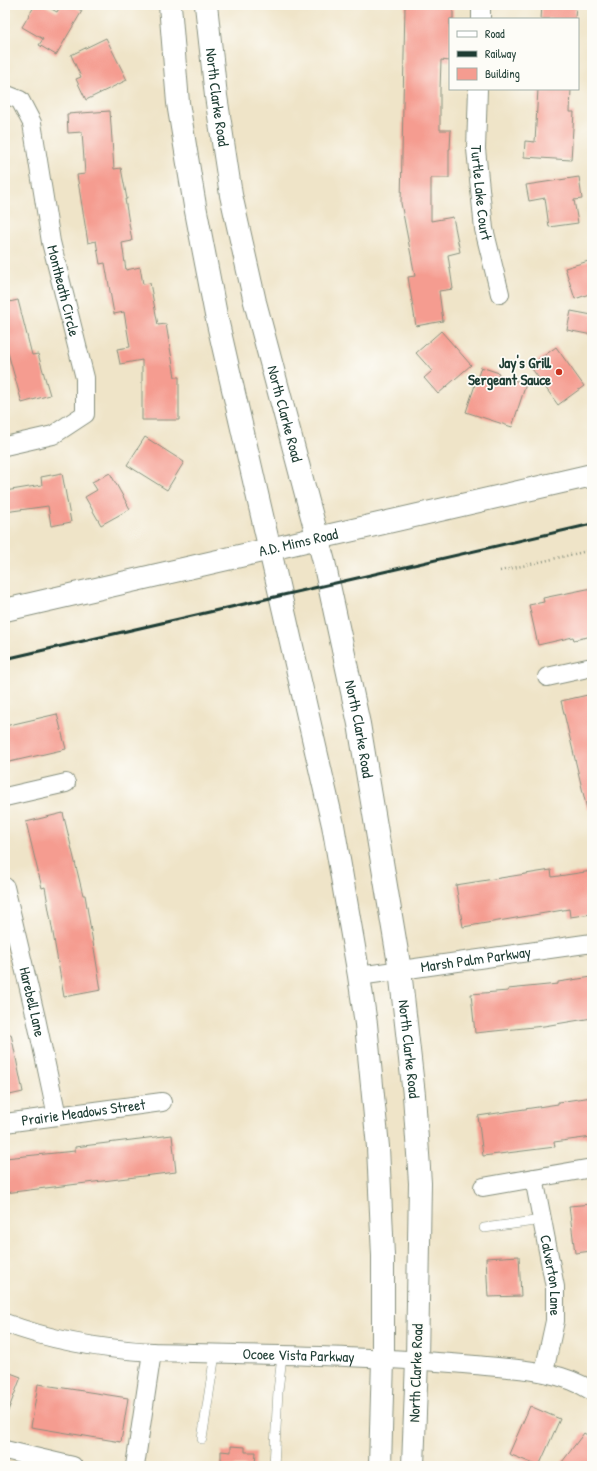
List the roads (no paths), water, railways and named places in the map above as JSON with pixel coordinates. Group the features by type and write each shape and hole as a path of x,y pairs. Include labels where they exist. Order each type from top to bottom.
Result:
{"street":[{"path":"170,5 178,103 195,206 216,315 333,825 366,1024 378,1147 383,1256 384,1359 380,1466"},
{"name":"North Clarke Road","path":"206,5 216,96 231,195 255,302 318,538 359,724 400,970 414,1095 420,1183 417,1360 413,1466"},
{"path":"481,5 481,18"},
{"name":"Turtle Lake Court","path":"478,90 476,149 484,229 500,294"},
{"name":"Montheath Circle","path":"5,94 20,100 32,123 51,242 85,378 85,407 84,414 53,435 5,446"},
{"name":"A.D. Mims Road","path":"5,610 592,475"},
{"path":"547,677 592,667"},
{"path":"5,797 66,783"},
{"name":"Harebell Lane","path":"5,887 36,1018 57,1116"},
{"name":"Marsh Palm Parkway","path":"359,976 592,943"},
{"name":"Prairie Meadows Street","path":"5,1123 162,1102"},
{"path":"483,1187 592,1168"},
{"name":"Calverton Lane","path":"534,1178 555,1287 555,1321 544,1372"},
{"name":"Ocoee Vista Parkway","path":"5,1323 40,1335 108,1349 152,1352 417,1360 544,1372 585,1386 592,1391"},
{"path":"135,1466 152,1352"},
{"path":"5,1450 68,1466"}],"lane":[{"path":"484,1228 542,1220"},
{"path":"202,1439 215,1354"},
{"path":"274,1466 278,1391 282,1356"}],"railway":[{"path":"5,659 592,524"}],"place":[{"name":"Jay's Grill Sergeant Sauce","path":"559,372"}]}
